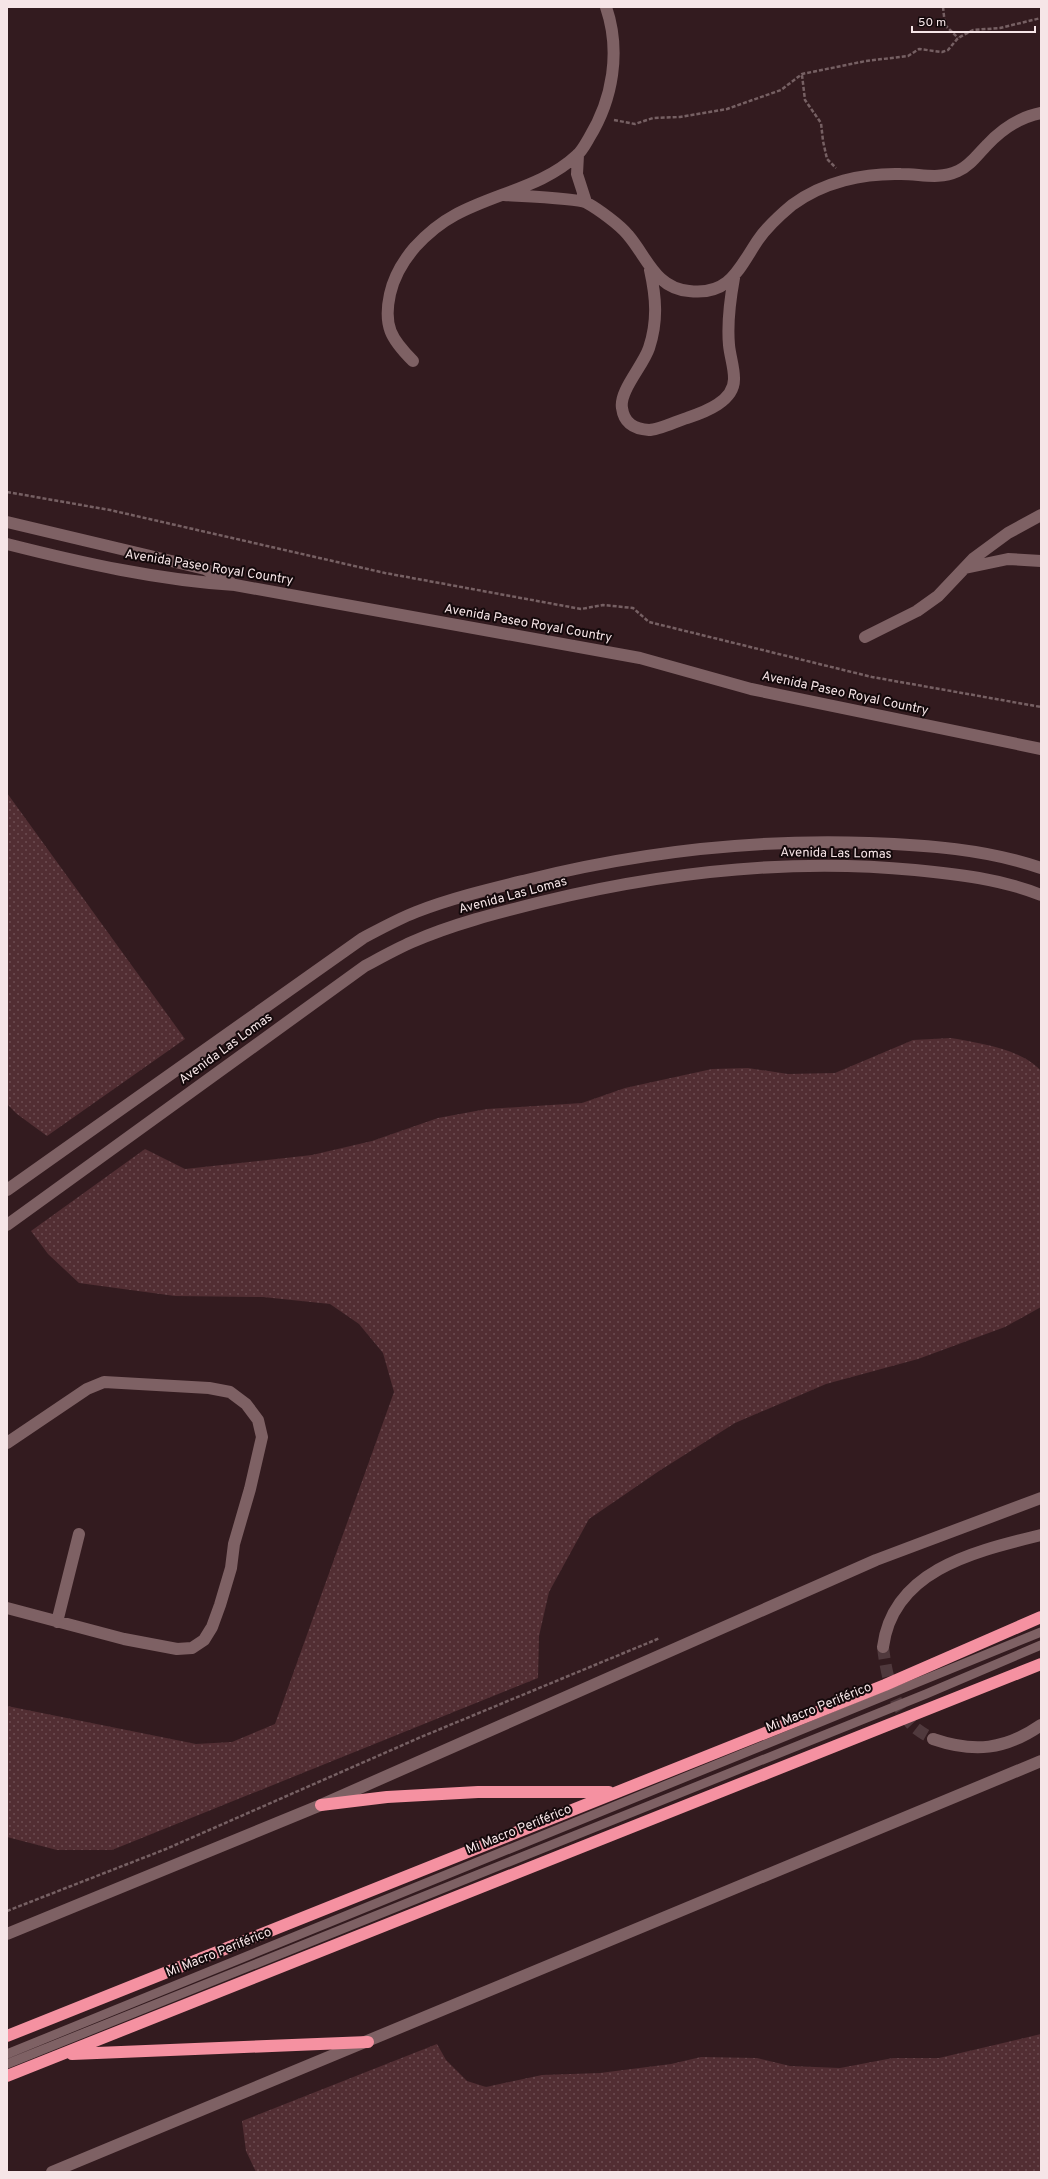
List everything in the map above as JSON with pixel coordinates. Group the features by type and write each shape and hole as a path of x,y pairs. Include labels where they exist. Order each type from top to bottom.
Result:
{"highway":[{"path":"7,2036 885,1685 1041,1617"},
{"path":"7,2076 1041,1664"},
{"path":"321,1805 387,1797 478,1792 616,1792"},
{"path":"63,2054 368,2042"}],"street":[{"path":"413,361 396,344 388,327 387,304 392,282 405,258 428,234 456,215 552,174 578,155 601,118 611,84 614,54 612,23 606,7"},
{"path":"650,267 656,299 655,325 649,349 636,376 623,393 622,406 624,418 631,426 650,430 702,413 721,402 731,391 734,378 729,344 729,324 734,278 759,239 777,219 793,205 819,188 846,180 884,174 937,177 959,171 1008,126 1029,115 1041,113"},
{"path":"578,155 577,174 586,202"},
{"path":"504,195 586,202 627,233 660,280 672,287 688,291 703,292 720,286 734,278"},
{"path":"865,637 886,628 916,611 938,596 974,558 1008,533 1041,515"},
{"path":"7,522 205,569 235,585"},
{"name":"Avenida Paseo Royal Country","path":"7,544 77,562 207,583 235,585 640,658 751,689 1041,748"},
{"path":"965,568 1008,559 1041,561"},
{"name":"Avenida Las Lomas","path":"7,1190 363,938 416,912 488,890 582,867 652,855 745,844 824,841 897,844 959,849 1027,863 1041,868"},
{"name":"Avenida Las Lomas","path":"7,1225 365,966 411,942 483,916 569,895 658,878 747,868 822,865 894,868 958,874 1023,888 1041,895"},
{"path":"7,1443 81,1392 104,1382 202,1387 230,1392 246,1404 258,1420 262,1437 258,1458 234,1544 231,1568 212,1627 204,1640 192,1648 177,1649 124,1639 7,1608"},
{"path":"7,1934 321,1805 876,1560 1041,1498"},
{"path":"58,1622 79,1534"},
{"path":"883,1647 890,1620 907,1594 925,1578 945,1565 996,1546 1041,1535"},
{"path":"933,1739 955,1747 976,1748 996,1746 1023,1737 1041,1725"},
{"path":"52,2172 368,2042 1041,1761"}],"lane":[{"name":"Mi Macro Periférico","path":"7,2054 1041,1632"},
{"name":"Mi Macro Periférico","path":"7,2064 926,1694 1041,1645"}],"path":[{"path":"943,7 945,25 958,38"},
{"path":"601,118 634,124 653,118 680,117 727,109 781,90 802,74 866,61 908,56 919,49 942,52 948,50 958,38 973,30 1000,28 1041,18"},
{"path":"802,74 805,100 821,123 827,159 846,180"},
{"path":"7,492 110,510 385,573 581,609 603,605 633,608 649,622 872,677 1041,707"},
{"path":"7,1911 166,1849 421,1737 662,1637"}],"shaded area":[{"path":"7,793 185,1039 47,1136 17,1114 7,1104"},
{"path":"951,1038 987,1045 1012,1052 1033,1063 1041,1071 1041,1307 1005,1327 918,1359 826,1384 735,1423 659,1471 589,1519 549,1592 539,1636 538,1678 112,1850 57,1850 7,1837 7,1706 196,1744 232,1742 275,1724 394,1392 383,1353 359,1324 330,1304 263,1297 175,1296 79,1283 48,1254 31,1231 145,1149 185,1169 312,1155 372,1141 438,1118 487,1109 582,1103 625,1088 712,1069 748,1068 788,1074 835,1073 913,1040"},
{"path":"1041,2034 1041,2172 256,2172 246,2151 242,2121 437,2044 446,2060 467,2081 486,2087 542,2075 600,2073 671,2064 701,2057 757,2058 790,2066 840,2068 893,2058 939,2058"}],"tunnel":[{"path":"883,1647 888,1678 900,1708 912,1725 933,1739"}]}
